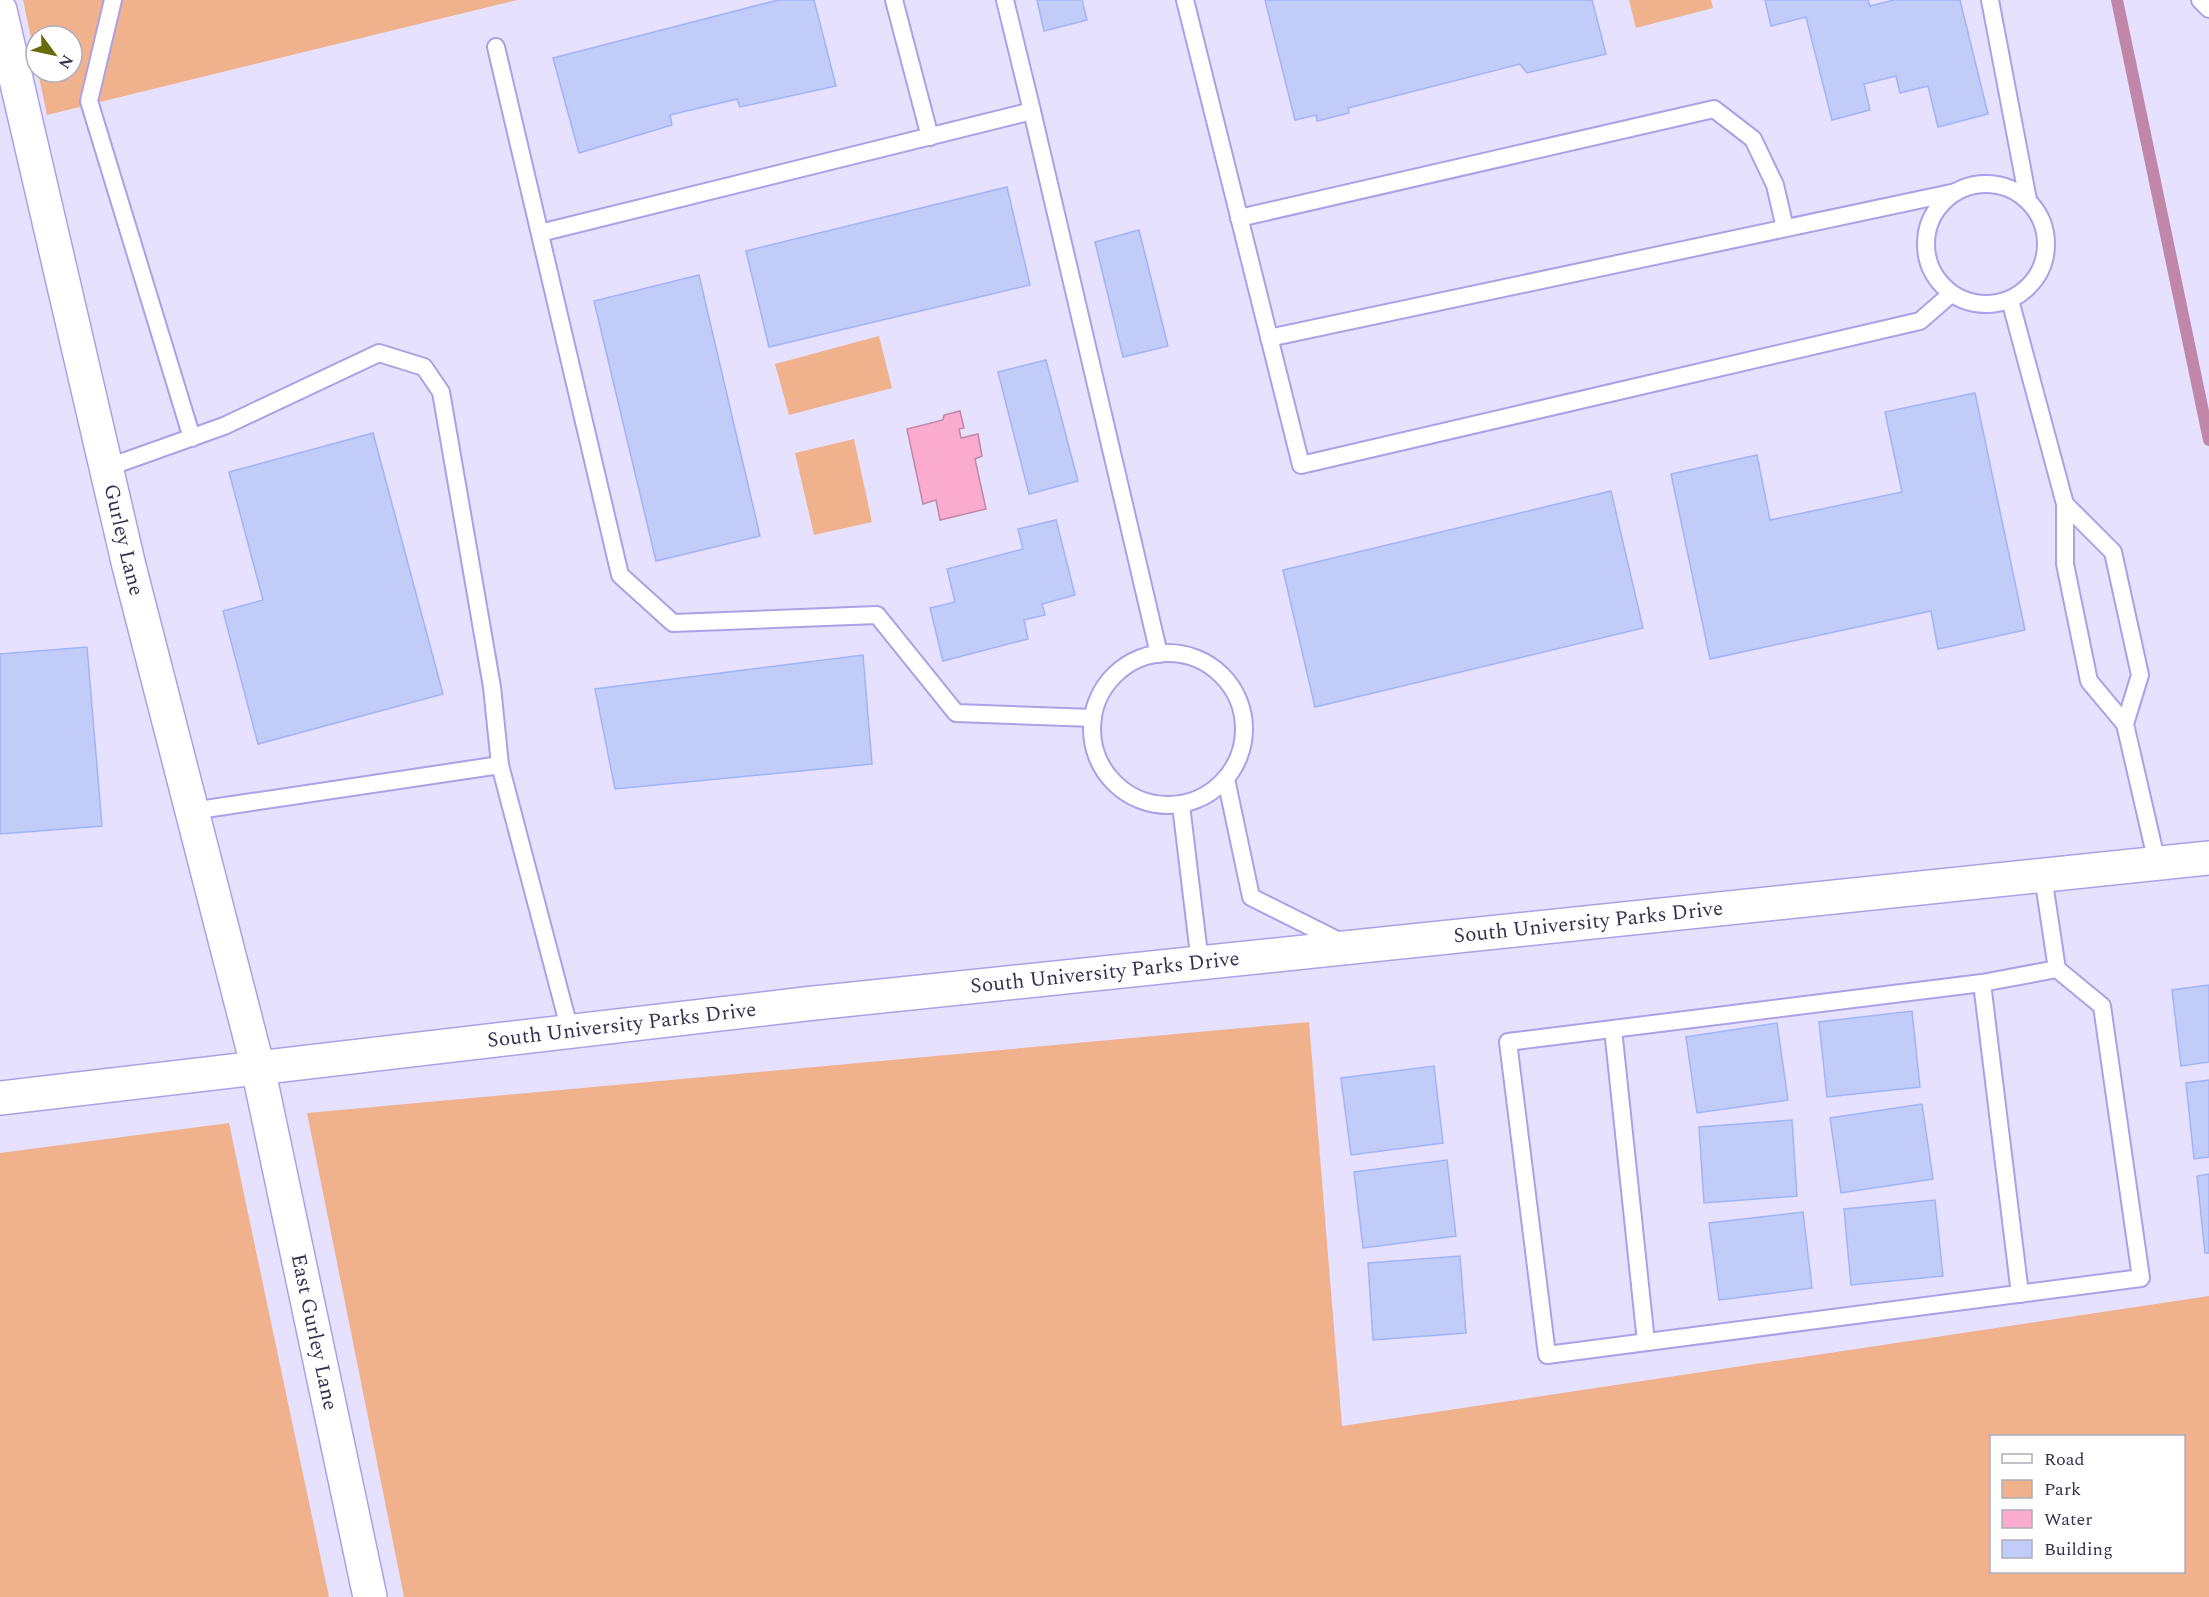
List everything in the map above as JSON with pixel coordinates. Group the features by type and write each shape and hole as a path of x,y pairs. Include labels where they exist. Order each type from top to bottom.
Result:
{"main road":[{"name":"Gurley Lane","path":"0,10 106,468 258,1068"},
{"name":"South University Parks Drive","path":"0,1098 805,1004 2209,858"},
{"name":"East Gurley Lane","path":"258,1068 370,1597"}],"lane":[{"path":"113,0 89,101 192,438"},
{"path":"894,0 930,136"},
{"path":"1005,0 1159,654"},
{"path":"1185,0 1301,465 1920,321 1951,294"},
{"path":"1990,0 2028,200"},
{"path":"2200,0 2209,9"},
{"path":"496,47 620,575 673,623 877,615 956,713 1093,718"},
{"path":"1239,218 1714,109 1753,139 1775,185 1785,228"},
{"path":"540,233 1032,111"},
{"path":"1269,338 1956,192 1974,185 1993,184 2012,189 2028,200 2039,215 2046,234 2046,253 2041,271 2028,288 2010,300 1990,305 1970,303 1951,294 1936,279 1928,260 1926,239 1930,221 1941,205 1956,192"},
{"path":"2010,300 2065,504 2065,564 2089,681 2125,724 2157,863"},
{"path":"106,468 224,426 379,353 424,368 441,392 492,687 500,765 570,1031"},
{"path":"2065,504 2113,552 2140,675 2125,724"},
{"path":"1170,652 1194,657 1215,669 1232,686 1242,708 1244,732 1239,757 1226,779 1205,796 1181,805 1155,805 1130,796 1110,779 1096,757 1091,731 1095,705 1106,683 1124,667 1146,656 1159,654 1170,652"},
{"path":"192,811 500,765"},
{"path":"1226,779 1251,897 1351,947"},
{"path":"1181,805 1200,963"},
{"path":"2043,876 2057,969 2102,1006 2141,1278 1547,1355 1508,1042 1982,983 2057,969"},
{"path":"1982,983 2020,1294"},
{"path":"1613,1029 1646,1342"}],"green space":[{"path":"23,0 517,0 47,115 41,84 84,84 84,24 28,24"},
{"path":"1629,0 1711,0 1713,8 1636,28"},
{"path":"879,336 892,388 789,415 775,364"},
{"path":"854,439 872,522 814,535 795,453"},
{"path":"1309,1022 1342,1426 2209,1296 2209,1597 404,1597 307,1113"},
{"path":"229,1123 329,1597 0,1597 0,1153"}],"water":[{"path":"960,411 964,428 959,429 961,438 978,434 982,456 975,459 986,509 940,520 936,500 923,504 907,429 943,420 944,415"}],"building":[{"path":"778,0 814,0 836,86 740,107 737,99 670,115 672,125 579,153 553,58"},
{"path":"1037,0 1082,0 1087,20 1044,31"},
{"path":"1265,0 1592,0 1606,54 1527,73 1520,64 1348,108 1349,113 1317,121 1316,115 1295,120"},
{"path":"1765,0 1868,0 1870,6 1894,0 1960,0 1988,114 1938,127 1928,86 1900,93 1896,76 1864,84 1870,110 1832,120 1806,17 1771,26"},
{"path":"1007,187 1030,285 769,347 746,251"},
{"path":"1139,230 1168,346 1123,357 1095,242"},
{"path":"699,275 760,536 656,561 594,301"},
{"path":"1046,360 1078,481 1029,494 998,372"},
{"path":"1975,393 2025,630 1938,649 1931,611 1710,659 1671,474 1757,455 1770,520 1902,492 1885,412"},
{"path":"373,433 443,694 258,744 223,611 263,600 229,472"},
{"path":"1611,491 1643,628 1315,707 1283,570"},
{"path":"1056,520 1075,595 1042,604 1045,615 1024,620 1028,639 943,661 930,608 955,602 947,569 1023,549 1018,529"},
{"path":"87,647 102,826 0,834 0,654"},
{"path":"863,655 872,764 615,789 595,689"},
{"path":"2209,985 2209,1062 2181,1066 2172,990"},
{"path":"1912,1011 1920,1087 1827,1097 1819,1022"},
{"path":"1777,1023 1788,1100 1697,1113 1686,1037"},
{"path":"1434,1066 1443,1143 1351,1155 1341,1078"},
{"path":"2209,1080 2209,1157 2194,1159 2186,1083"},
{"path":"1922,1104 1933,1179 1841,1193 1830,1118"},
{"path":"1792,1120 1797,1196 1704,1203 1699,1127"},
{"path":"1447,1160 1456,1236 1363,1248 1354,1172"},
{"path":"2209,1174 2209,1253 2205,1253 2197,1176"},
{"path":"1935,1200 1943,1276 1851,1285 1844,1209"},
{"path":"1803,1212 1812,1288 1719,1300 1709,1223"},
{"path":"1460,1256 1466,1333 1373,1340 1368,1263"}],"waterway":[{"path":"2117,0 2209,440"}]}
